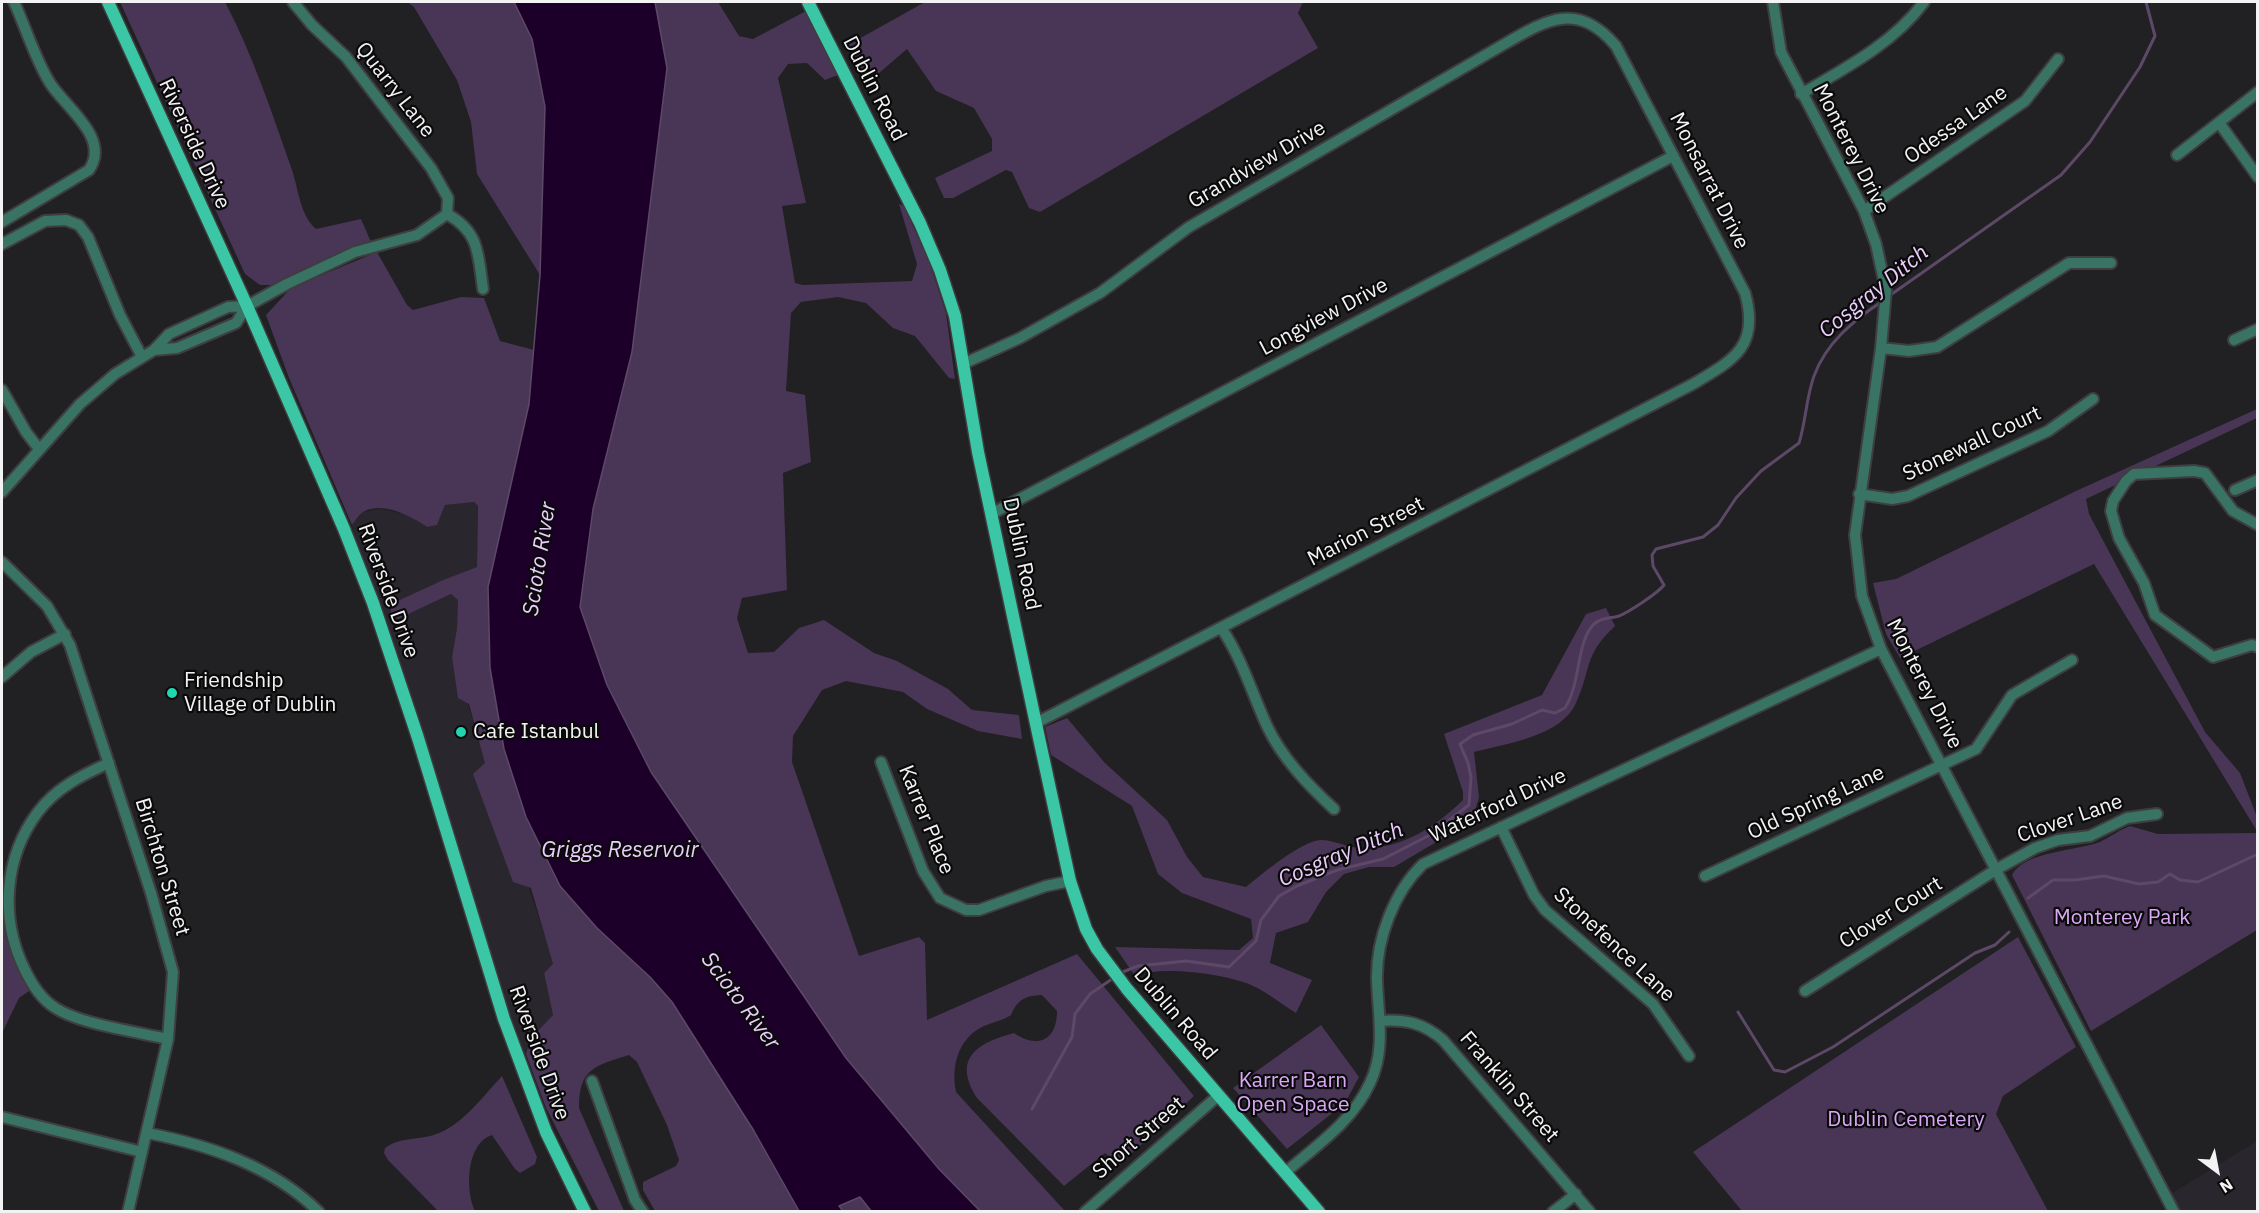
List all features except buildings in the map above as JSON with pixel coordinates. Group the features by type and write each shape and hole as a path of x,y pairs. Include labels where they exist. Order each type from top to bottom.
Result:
{"main road":[{"name":"Riverside Drive","path":"108,2 248,306 374,603 504,1019 546,1132 585,1212"},
{"name":"Dublin Road","path":"808,2 924,233 955,315 965,363 978,452 993,513 1070,881 1086,929 1122,983 1319,1212"}],"street":[{"path":"2,222 81,175 95,161 94,144 80,118 49,82 14,2"},
{"name":"Quarry Lane","path":"292,2 312,25 346,57 431,168 448,198 447,214"},
{"name":"Monterey Drive","path":"1773,2 1781,52 1864,211 1876,244 1886,290 1881,348 1855,535 1858,574 1869,620 1881,649 2174,1212"},
{"path":"1801,93 1896,32 1924,2"},
{"name":"Grandview Drive","path":"965,363 1020,338 1100,293 1190,227 1538,24 1559,18 1578,18"},
{"name":"Monsarrat Drive","path":"1578,18 1603,30 1616,46 1745,293 1751,313 1749,334 1740,352 1713,372"},
{"name":"Odessa Lane","path":"1864,211 2025,101 2058,59"},
{"path":"2177,155 2220,124 2258,92"},
{"path":"2220,124 2258,177"},
{"name":"Longview Drive","path":"993,513 1674,156"},
{"path":"154,350 177,348 236,323 248,306 287,284 355,252 417,234 447,214 465,225 473,239 477,248 483,289"},
{"path":"2,244 45,221 66,220 79,225 88,237 120,315 142,357"},
{"path":"1881,348 1909,351 1937,347 2069,263 2111,263"},
{"path":"2,492 80,404 115,374 154,350 169,334 228,307 248,306"},
{"path":"2234,340 2258,329"},
{"name":"Marion Street","path":"1036,723 1713,372"},
{"path":"2,390 26,432 39,449"},
{"name":"Stonewall Court","path":"1859,494 1892,499 1908,496 2048,431 2093,399"},
{"path":"2258,525 2234,511 2205,473 2194,471 2134,474 2119,490 2111,511 2119,538 2144,582 2151,607 2162,621 2213,657 2252,645 2258,646"},
{"path":"2235,490 2258,480"},
{"name":"Birchton Street","path":"2,562 47,606 65,634 75,657 173,972 168,1040 128,1212"},
{"path":"1222,628 1246,672 1268,728 1291,765 1334,809"},
{"path":"2,677 26,656 65,634"},
{"name":"Waterford Drive","path":"1286,1172 1344,1121 1362,1100 1376,1068 1380,1021 1379,958 1390,915 1402,887 1423,864 1881,649"},
{"name":"Old Spring Lane","path":"1705,876 1943,765 1981,744 1999,711 2012,695 2072,660"},
{"name":"Karrer Place","path":"881,762 923,871 940,898 966,910 979,910 993,907 1046,886 1070,881"},
{"path":"109,763 74,780 37,813 27,831 10,875 8,910 12,936 31,982 55,1008 76,1017 168,1040"},
{"name":"Clover Lane","path":"1997,869 2048,844 2090,836 2127,818 2157,814"},
{"name":"Stonefence Lane","path":"1502,827 1534,895 1545,910 1653,1004 1689,1056"},
{"name":"Clover Court","path":"1805,991 1997,869"},
{"name":"Franklin Street","path":"1380,1021 1397,1020 1423,1024 1443,1040 1590,1212"},
{"path":"592,1081 635,1200 643,1212"},
{"name":"Short Street","path":"1085,1212 1219,1095"},
{"path":"2,1118 142,1152"},
{"path":"147,1133 224,1152 280,1182 319,1212"},
{"path":"1553,1212 1576,1194"}],"shaded area":[{"path":"474,502 478,506 477,567 391,604 391,614 398,619 452,594 458,600 457,628 452,657 554,964 544,973 553,1015 530,1039 526,1054 514,1060 365,576 352,525 363,512 381,509 409,515 427,527 437,525 445,505"},
{"path":"2257,1141 2257,1211 2167,1211 2161,1200"}],"green space":[{"path":"120,2 225,2 262,84 306,217 316,229 361,219 371,242 273,285 260,285 245,274"},
{"path":"407,2 514,2 532,39 545,107 540,275 477,174 471,122 457,80 414,7"},
{"path":"655,2 718,2 739,36 753,39 806,11 838,75 825,80 807,63 788,64 778,78 806,203 782,206 795,283 803,285 912,281 917,264 899,204 904,206 930,264 946,313 955,379 949,378 915,336 893,328 866,303 838,297 801,302 791,313 786,391 805,395 811,462 783,473 787,590 742,598 737,618 748,653 774,652 799,628 824,620 874,653 897,661 948,689 972,710 1019,715 1022,739 978,731 927,709 903,692 846,681 822,690 793,736 792,762 859,956 919,937 925,943 927,1020 1077,954 1194,1096 1119,1165 1105,1153 1064,1186 977,1098 967,1072 972,1054 989,1042 1014,1033 1030,1041 1044,1039 1054,1029 1057,1011 1042,995 1031,996 1019,1002 1011,1015 975,1031 962,1045 958,1054 955,1072 956,1092 1065,1211 980,1211 939,1169 846,1058 651,772 607,685 580,607 593,509 632,352 667,68"},
{"path":"925,2 1303,2 1298,13 1318,48 1040,212 1029,208 1012,172 1006,170 953,198 944,198 935,178 992,151 992,139 974,108 936,91 907,49 879,73 871,90 848,45"},
{"path":"377,252 407,305 413,310 461,297 484,298 500,341 534,350 529,404 488,587 490,668 504,749 526,817 560,886 597,928 650,977 672,1002 754,1131 799,1211 655,1211 643,1190 643,1182 676,1166 679,1160 667,1125 637,1062 629,1055 607,1062 591,1071 582,1084 579,1108 624,1211 599,1211 546,1108 526,1054 530,1039 553,1015 544,973 553,964 531,888 513,882 473,774 485,763 469,704 458,698 452,657 457,628 458,600 451,594 398,619 391,615 391,604 477,567 478,506 474,502 445,505 437,525 427,527 397,511 381,508 363,512 352,525 289,378 266,315 291,288"},
{"path":"2257,409 2257,418 2086,499 2089,514 2205,732 2240,773 2257,817 2257,831 2094,564 1900,658 1886,634 1873,583 1896,579 2076,491"},
{"path":"1606,608 1615,626 1593,654 1581,691 1569,714 1546,731 1531,737 1474,752 1479,797 1472,821 1394,867 1369,867 1344,874 1326,892 1308,922 1276,933 1270,963 1312,980 1296,1013 1257,988 1226,977 1177,971 1161,971 1135,976 1115,947 1239,950 1253,938 1251,919 1182,893 1158,874 1132,806 1051,755 1045,727 1067,718 1105,763 1167,820 1187,857 1203,877 1246,887 1282,859 1313,842 1326,840 1357,848 1391,845 1417,834 1441,819 1463,800 1463,792 1444,734 1542,695 1586,614"},
{"name":"Monterey Park","path":"2130,826 2158,834 2257,833 2257,930 2091,1031 2012,875 2018,867 2039,856 2100,842"},
{"path":"2,888 6,938 29,991 19,998 2,1033"},
{"name":"Dublin Cemetery","path":"2018,937 2076,1047 2003,1096 1996,1114 2048,1211 1742,1211 1693,1152"},
{"name":"Karrer Barn Open Space","path":"1321,1025 1359,1077 1345,1103 1287,1149 1233,1088"},
{"path":"502,1076 537,1157 535,1164 520,1173 492,1135 477,1147 470,1168 470,1192 475,1211 438,1211 388,1160 384,1153 385,1148 398,1142 439,1133 457,1123"},
{"path":"860,1197 871,1211 843,1211 839,1206"}],"water":[{"name":"Griggs Reservoir","path":"514,2 655,2 667,68 632,352 593,509 580,607 607,685 651,772 846,1058 939,1169 980,1211 871,1211 860,1197 839,1206 843,1211 799,1211 754,1131 672,1002 650,977 597,928 560,886 526,817 504,749 490,668 488,587 529,404 540,275 545,107 532,39"}],"waterway":[{"name":"Cosgray Ditch","path":"1889,296 2061,175 2090,142 2140,67 2155,36 2146,2"},
{"name":"Cosgray Ditch","path":"1120,973 1138,966 1186,961 1229,967 1256,941 1261,920 1279,896 1337,870 1383,859 1430,835 1469,805 1471,777 1460,744 1473,735 1512,724 1542,710 1555,713 1565,708 1574,687 1584,642 1593,625 1602,619 1624,614 1661,588 1664,585 1653,566 1652,555 1656,549 1703,537 1718,525 1736,498 1761,471 1799,443 1811,384 1819,364 1841,334 1881,302"},
{"path":"2028,898 2053,880 2104,876 2139,884 2158,882 2170,874 2180,880 2198,882 2258,854"},
{"path":"1738,1012 1774,1070 1785,1072 1833,1047 1975,953 1995,945 2009,932"},
{"name":"Cosgray Ditch","path":"1032,1109 1072,1037 1075,1014 1090,994 1115,977"}],"place":[{"name":"Friendship Village of Dublin","path":"172,693"},
{"name":"Cafe Istanbul","path":"461,732"}],"water label":[{"name":"Scioto River","path":"540,559"},
{"name":"Scioto River","path":"740,1001"}]}
